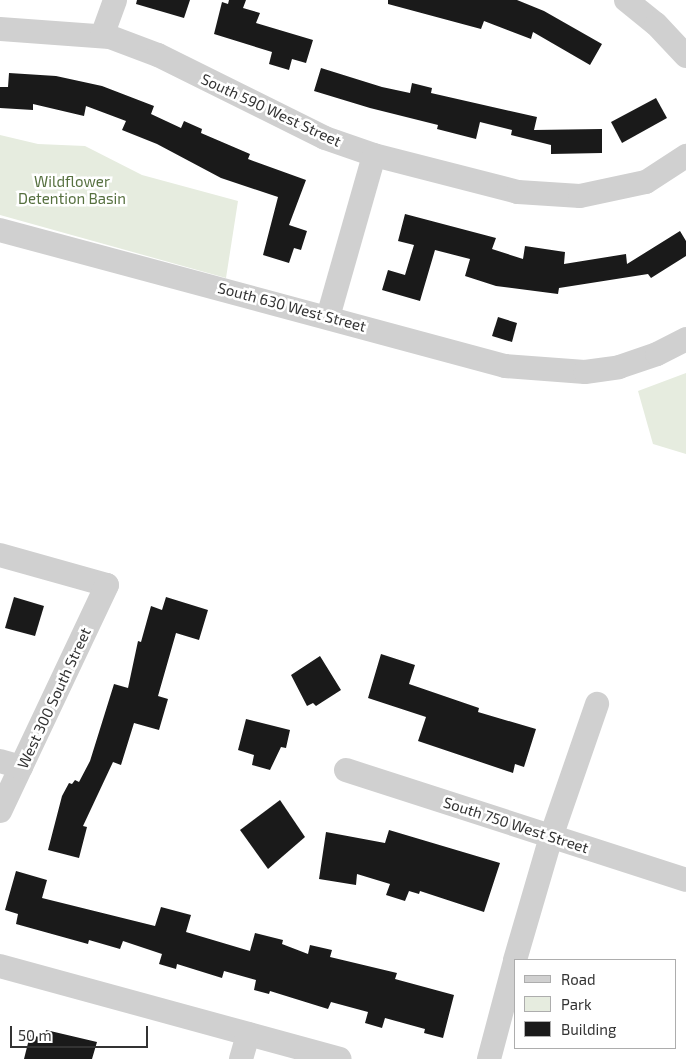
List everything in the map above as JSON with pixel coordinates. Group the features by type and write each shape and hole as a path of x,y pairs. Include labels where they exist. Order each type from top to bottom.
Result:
{"street":[{"path":"102,36 116,0"},
{"path":"626,0 656,24 686,56"},
{"name":"South 590 West Street","path":"0,29 102,36 158,55 325,138 374,155 518,192 580,196 604,191 646,182 686,156"},
{"path":"328,317 374,155"},
{"name":"South 630 West Street","path":"0,230 505,366 585,372 618,367 657,354 686,339"},
{"name":"West 300 South Street","path":"0,555 107,585 11,764 0,811"},
{"path":"516,959 551,836 597,704"},
{"name":"South 750 West Street","path":"346,770 686,880"},
{"path":"489,1059 514,965"},
{"path":"0,966 340,1059"},
{"path":"241,1059 248,1034"}],"green space":[{"name":"Wildflower Detention Basin","path":"0,135 38,144 85,146 142,175 238,201 226,278 0,215"},
{"path":"686,373 686,454 653,444 638,391"}],"building":[{"path":"137,0 190,0 184,18 136,4"},
{"path":"229,0 246,0 243,8 260,13 256,23 313,40 306,63 292,59 289,70 269,64 272,52 214,34 222,2 228,4"},
{"path":"388,0 517,0 544,11 602,44 590,65 533,32 531,39 484,21 481,29 388,4"},
{"path":"321,68 382,87 410,93 412,83 432,88 431,93 537,117 534,130 602,129 602,153 551,154 551,145 511,135 512,130 480,122 476,139 437,129 438,125 370,108 314,91"},
{"path":"9,73 56,76 102,86 154,106 151,114 181,128 184,121 202,129 201,133 250,154 248,159 306,180 289,225 307,231 301,250 294,248 289,263 263,255 278,197 221,178 157,144 122,130 126,121 86,106 84,116 33,104 33,110 0,108 0,87 8,87"},
{"path":"656,98 667,118 622,143 611,122"},
{"path":"405,214 496,238 492,249 523,259 525,246 565,252 564,264 626,254 627,264 680,231 686,241 686,256 651,278 648,274 559,288 558,294 496,286 465,276 470,259 435,250 420,301 382,290 388,270 405,275 414,245 398,241"},
{"path":"498,317 517,323 512,342 492,336"},
{"path":"14,597 44,606 35,636 5,628"},
{"path":"166,597 208,610 199,640 176,633 158,696 168,699 159,730 134,723 121,765 113,762 83,826 87,827 79,858 48,850 62,796 69,783 72,784 75,780 79,782 90,761 114,684 128,688 138,641 141,642 151,606 162,610"},
{"path":"381,654 415,665 409,684 479,708 478,712 536,729 524,767 515,764 513,773 418,741 426,717 368,698"},
{"path":"320,656 341,690 316,706 313,703 307,706 291,675"},
{"path":"246,719 290,730 286,748 281,747 270,770 252,765 254,755 238,750"},
{"path":"280,800 305,837 268,869 240,830"},
{"path":"389,830 500,863 484,912 420,891 419,894 409,891 405,901 386,895 390,884 357,874 356,885 319,879 326,832 385,843"},
{"path":"16,871 47,880 42,898 155,926 161,907 191,915 186,932 250,951 255,933 283,940 282,944 308,954 310,945 332,950 330,957 397,973 395,979 454,995 443,1038 424,1033 425,1029 385,1018 382,1028 365,1023 368,1012 331,1002 328,1009 270,991 269,994 254,990 256,980 224,971 222,978 177,964 176,969 159,964 162,954 123,941 120,949 89,940 88,944 16,924 18,914 5,910"},
{"path":"46,1030 97,1042 92,1059 24,1059 30,1035 44,1038"}]}
